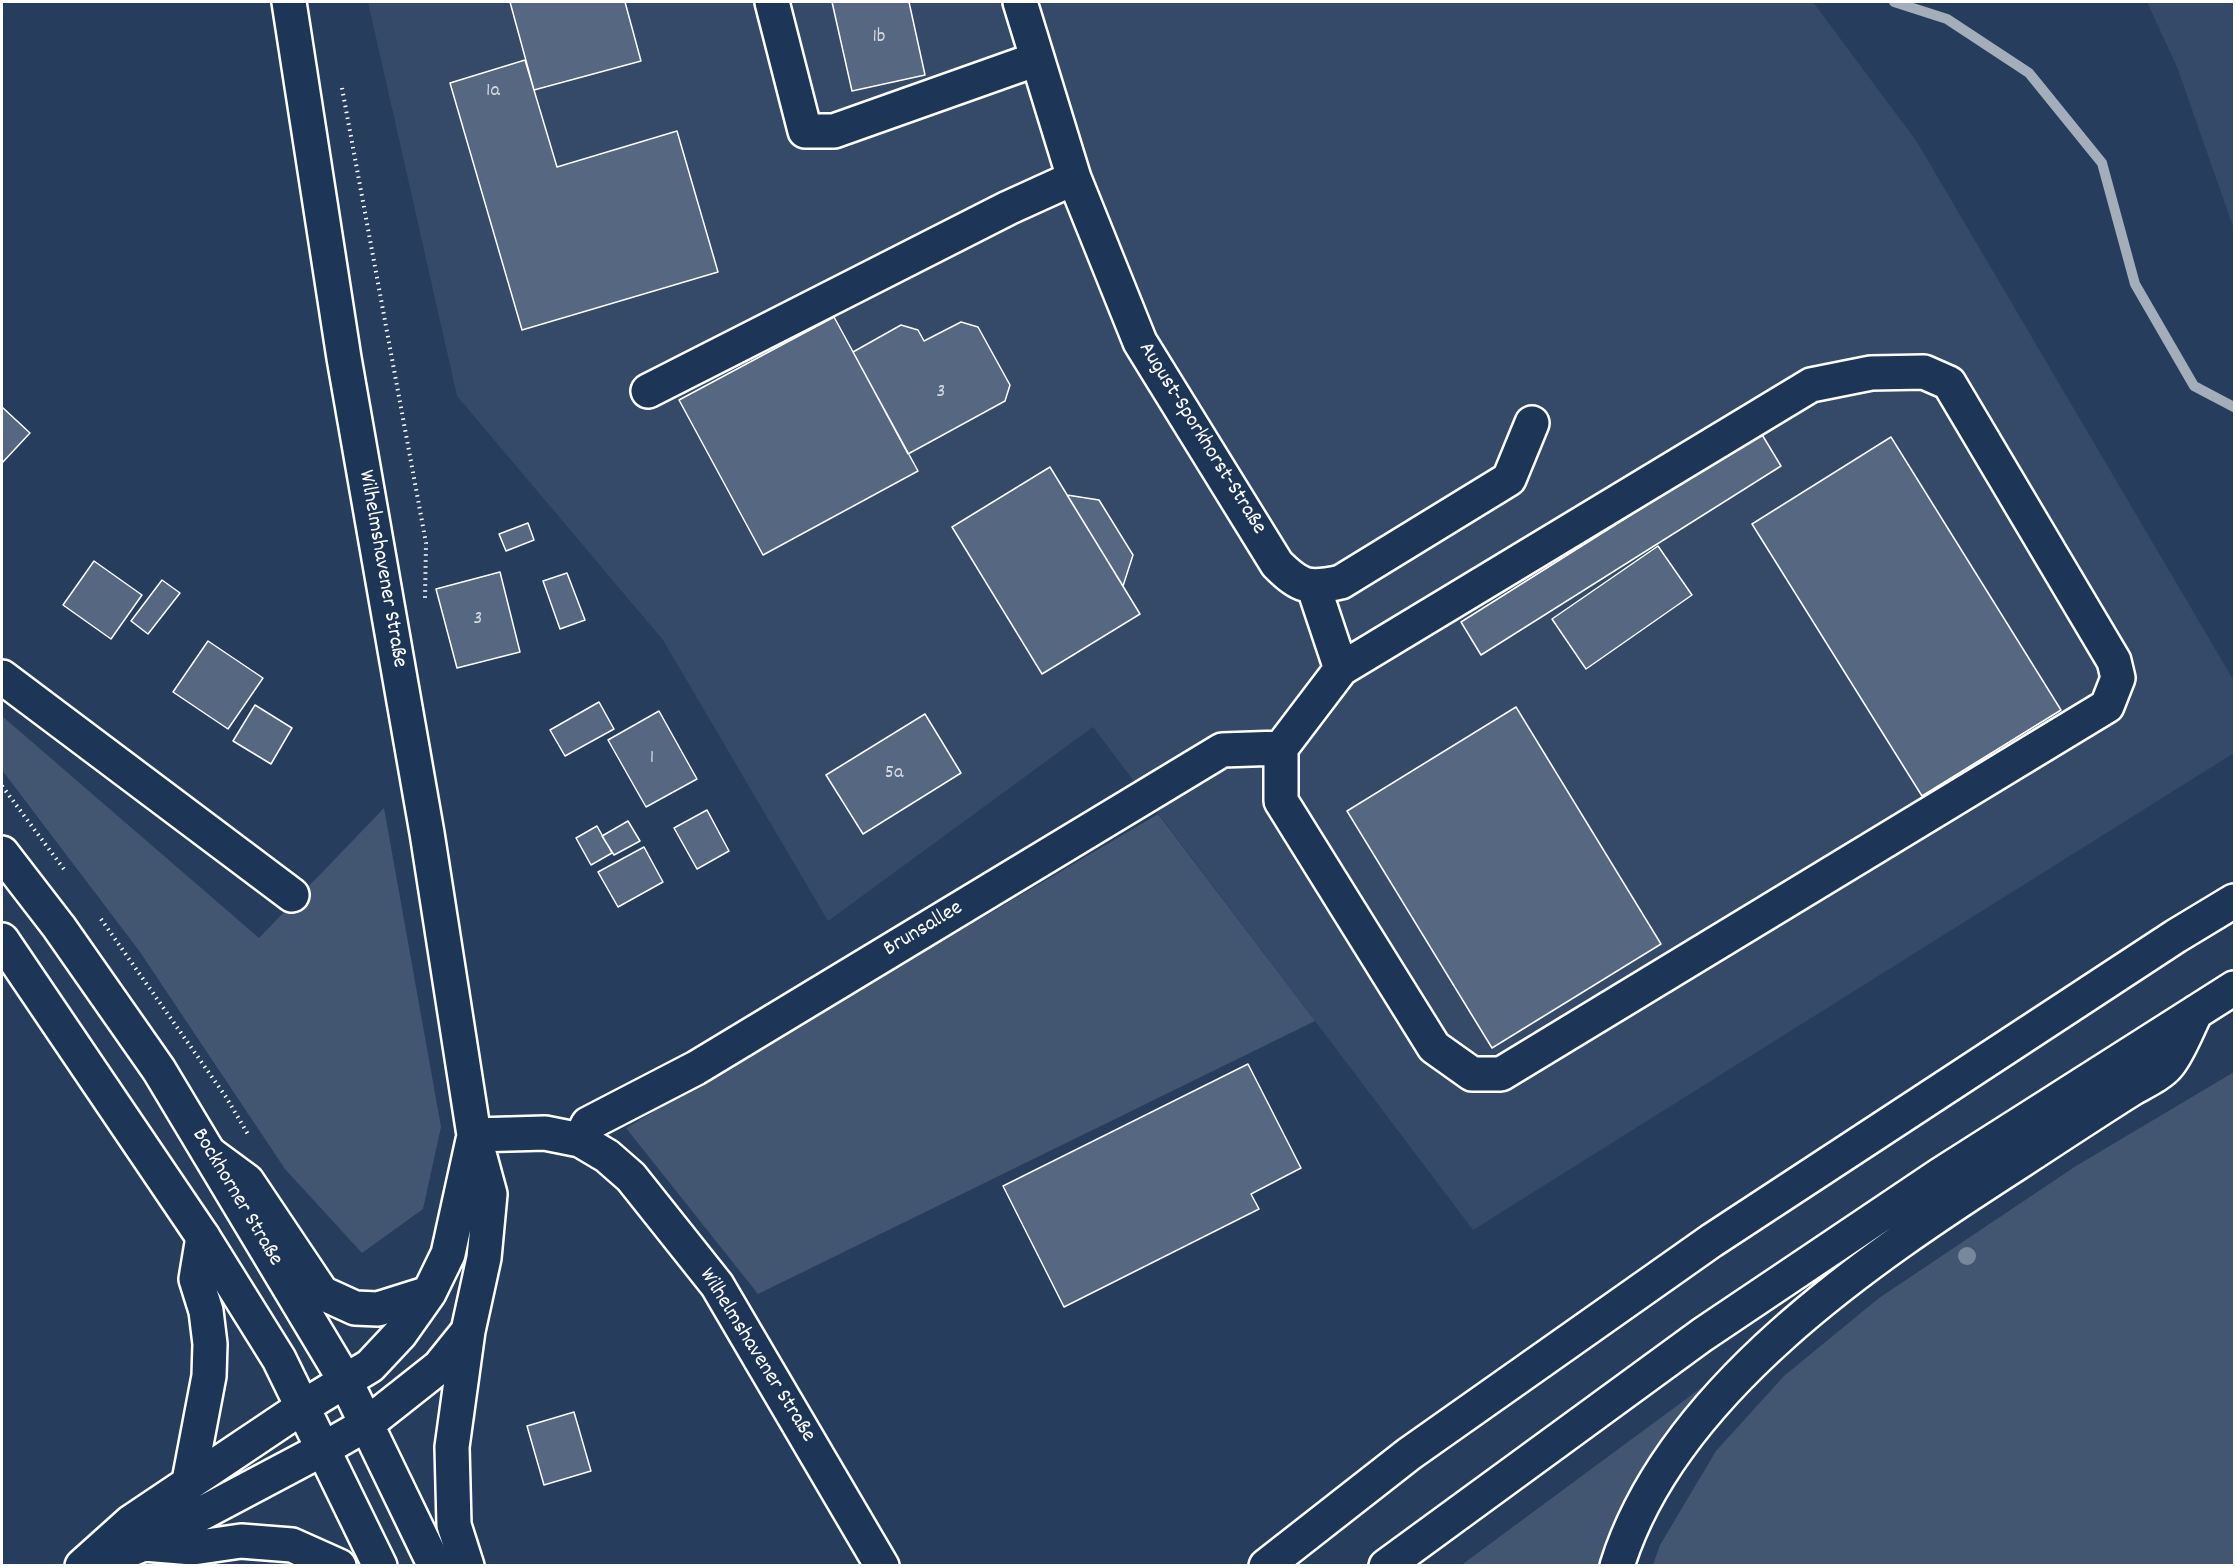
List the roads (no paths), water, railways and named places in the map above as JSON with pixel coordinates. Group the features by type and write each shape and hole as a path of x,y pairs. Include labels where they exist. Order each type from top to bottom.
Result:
{"main road":[{"name":"Wilhelmshavener Straße","path":"90,1566 144,1544 367,1424 439,1367 468,1331 484,1258 490,1194 474,1136 427,833 344,358 289,2"},
{"path":"772,2 805,131 834,130 1037,59"},
{"name":"August-Sporkhorst-Straße","path":"1020,2 1074,178 1140,342 1277,564 1294,581 1314,588"},
{"path":"648,391 1008,208 1074,178"},
{"path":"1924,372 1948,383 2114,661 2118,678 2107,706 1501,1074 1472,1074 1434,1047 1281,801 1281,748 1341,669 1811,385 1871,373 1924,372"},
{"path":"1341,669 1314,588 1341,582 1509,479 1532,423"},
{"path":"2,677 292,895"},
{"name":"Brunsallee","path":"580,1140 588,1124 706,1062 1222,750 1281,748"},
{"name":"Bockhorner Straße","path":"2,853 59,927 159,1070 346,1382 435,1566"},
{"path":"1266,1566 1409,1454 1711,1241 2176,936 2235,901"},
{"path":"2,940 203,1237 279,1359 325,1448 380,1566"},
{"path":"1386,1566 1702,1335 1940,1175 2235,988"},
{"path":"1617,1566 1649,1494 1674,1452 1706,1411 1757,1358 1839,1286 1966,1196 2168,1066 2196,1011"},
{"name":"Wilhelmshavener Straße","path":"474,1136 545,1133 580,1140 607,1156 631,1177 717,1285 882,1566"},
{"name":"Wilhelmshavener Straße","path":"82,1566 131,1522 189,1481 370,1366 400,1334 429,1293 448,1254 474,1136"},
{"path":"209,1154 247,1180 322,1293 355,1308 378,1310 429,1293"},
{"path":"189,1481 209,1376 209,1333 196,1279 203,1237"},
{"path":"467,1566 454,1525 452,1447 468,1331"},
{"path":"144,1544 193,1548 241,1541 292,1545 339,1566"}],"waterway":[{"path":"1894,2 1947,19 2029,73 2102,163 2135,284 2194,386 2234,407"}]}
